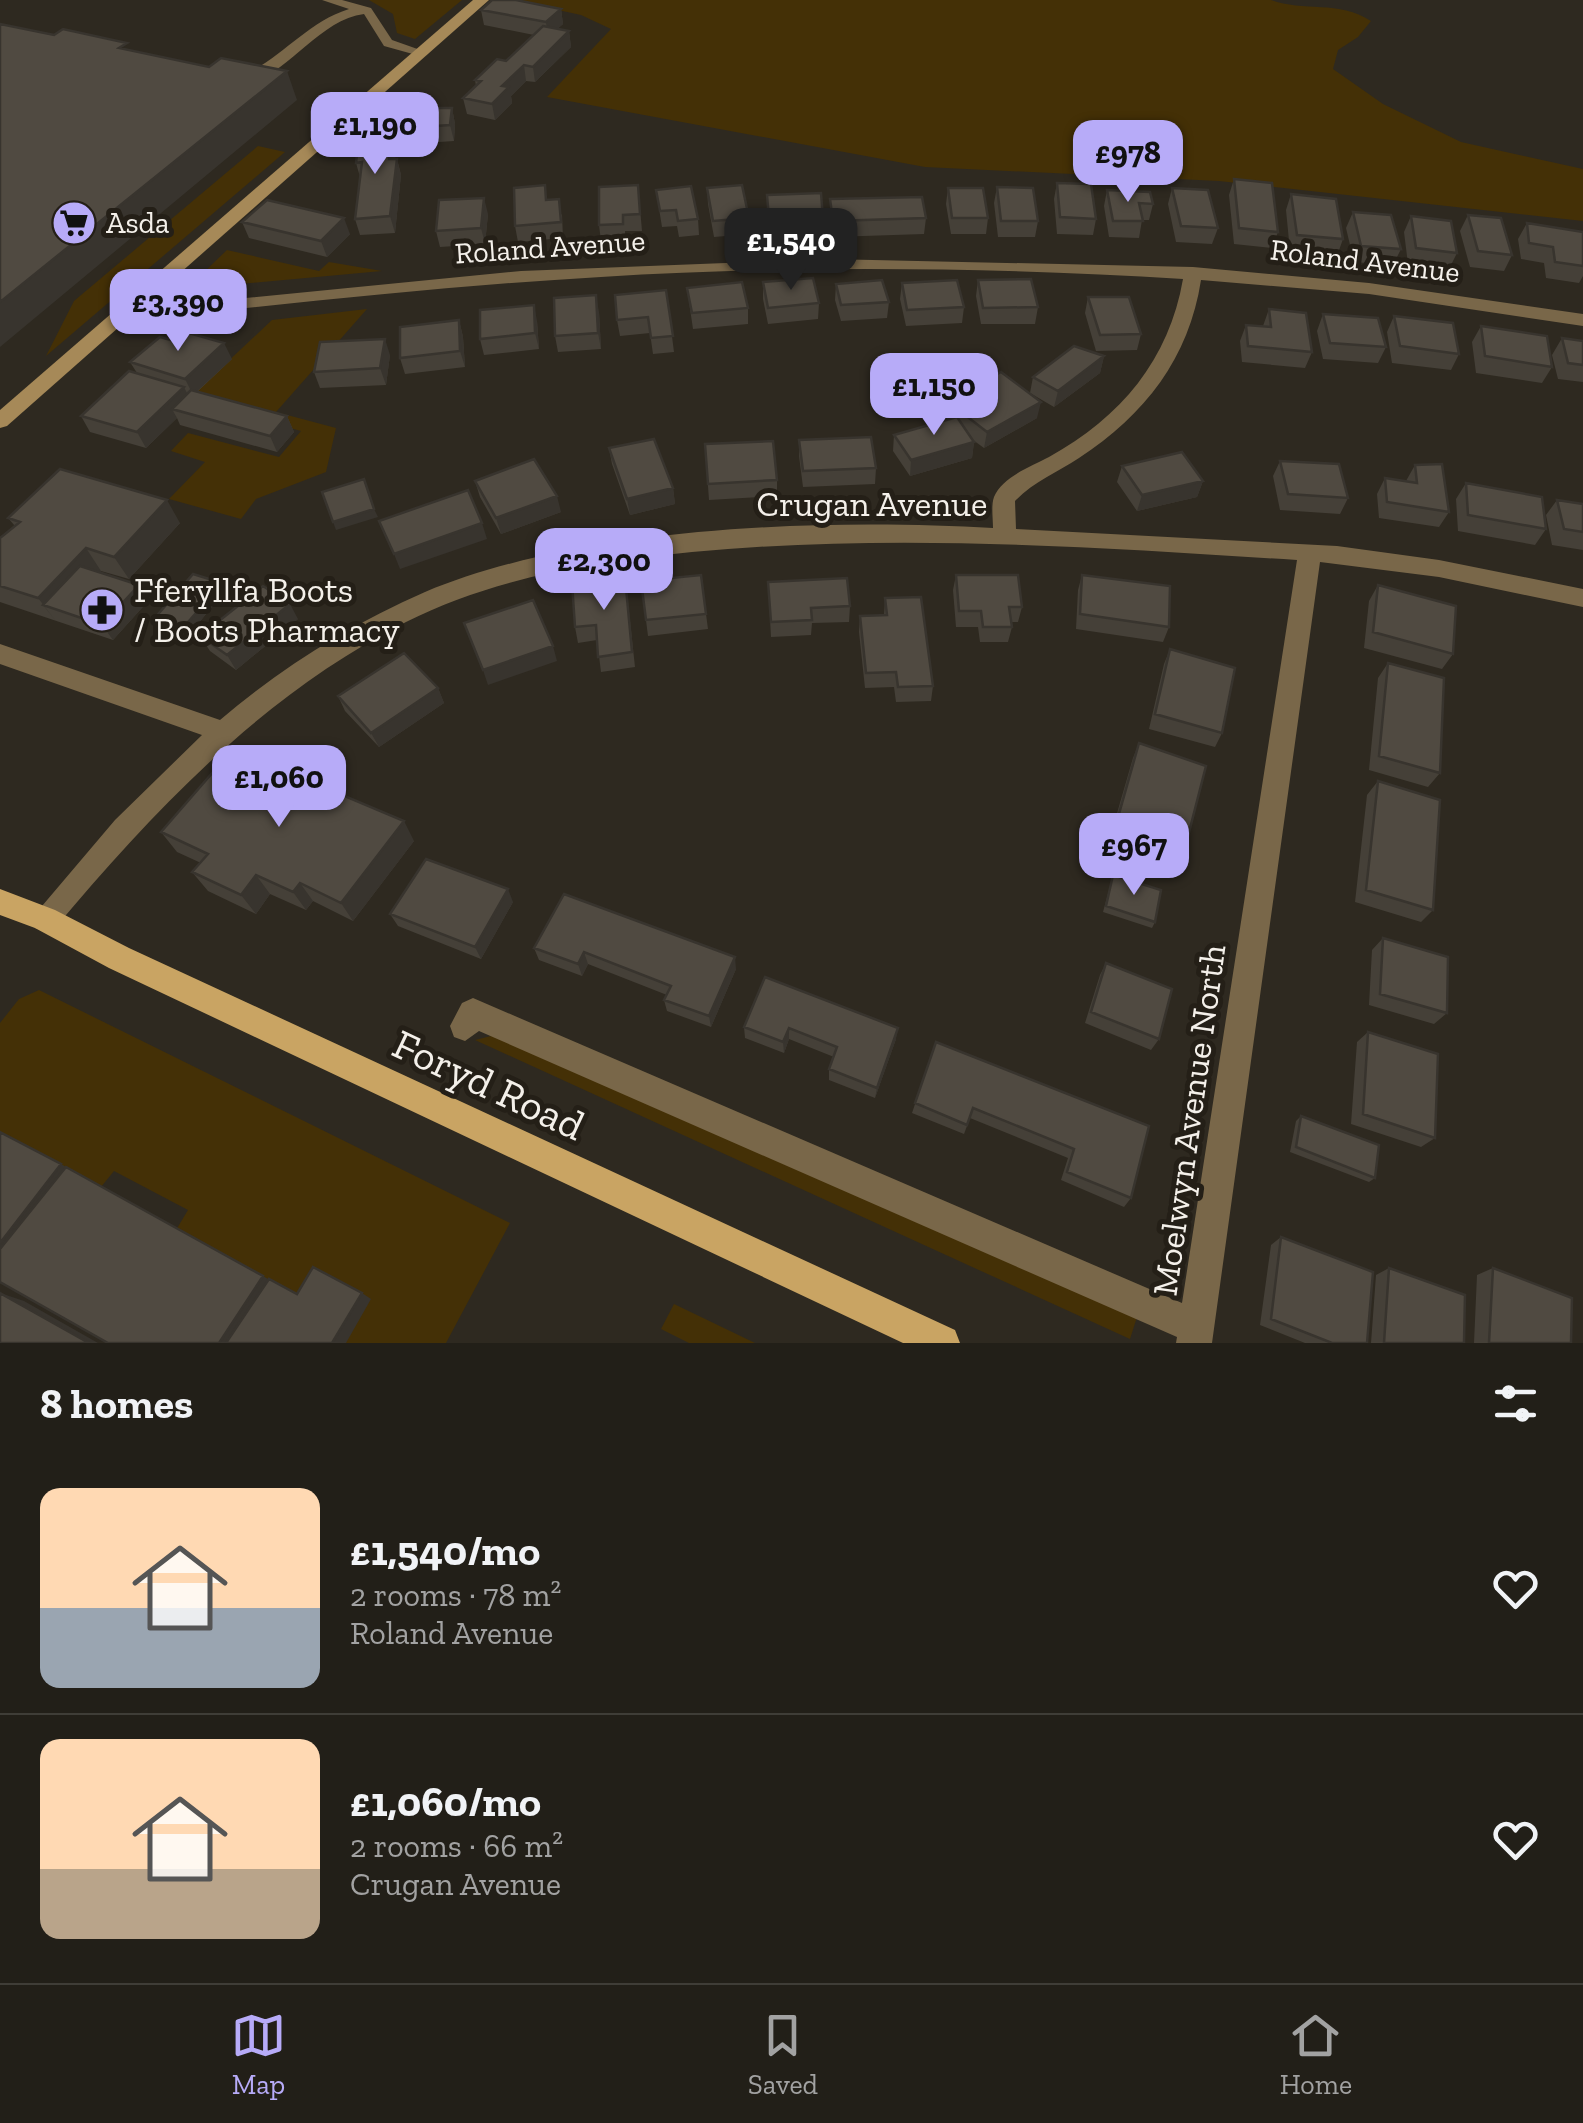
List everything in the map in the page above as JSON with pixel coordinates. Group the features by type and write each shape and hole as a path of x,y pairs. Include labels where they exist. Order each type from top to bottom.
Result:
{"main road":[{"name":"Foryd Road","path":"4,910 45,919 119,958 942,1343"}],"street":[{"path":"0,421 482,0"},
{"name":"Roland Avenue","path":"120,315 538,277 760,265 1068,267 1192,273 1303,282 1583,320"},
{"path":"1006,538 1004,499 1016,482 1068,456 1130,410 1174,350 1189,312 1192,273"},
{"name":"Crugan Avenue","path":"45,919 130,818 220,731 308,664 402,613 486,580 564,560 638,548 795,535 906,532 1310,553 1420,565 1583,598"},
{"name":"Moelwyn Avenue North","path":"1195,1335 1310,553"},
{"path":"0,654 220,731"},
{"path":"465,1026 473,1013 1195,1335"}],"lane":[{"path":"328,0 367,10 388,44 420,52"},
{"path":"232,76 249,80 325,20 367,10"}],"shaded area":[{"path":"369,0 462,0 415,39 397,33 393,14"},
{"path":"512,0 1271,0 1334,8 1371,21 1358,37 1338,50 1333,69 1383,104 1461,142 1583,169 1583,221 1219,181 925,167 547,97 611,29 581,15"},
{"path":"258,146 285,152 46,356 74,301"},
{"path":"227,250 319,271 329,262 382,271 229,285 217,274 202,274"},
{"path":"367,309 276,412 336,428 326,472 256,499 241,519 169,499 205,462 171,451 188,433 279,457 301,431 188,399 272,320"},
{"path":"39,990 510,1223 446,1343 346,1343 308,1301 176,1230 188,1210 114,1171 101,1187 0,1132 0,1023 19,999"},
{"path":"495,1035 1137,1317 1130,1339 475,1040"},
{"path":"674,1304 755,1343 689,1343 661,1329"}],"building":[{"path":"492,0 516,0 561,9 546,22 481,10"},
{"name":"Asda","path":"0,24 54,35 63,29 127,43 119,48 209,67 221,58 287,71 0,302"},
{"path":"543,26 569,31 533,67 524,65 502,86 509,87 492,104 463,98 497,59 506,61"},
{"path":"369,108 452,108 450,125 406,128 407,122 367,125"},
{"path":"391,135 389,159 397,159 390,216 355,219 362,162 356,163 359,137"},
{"path":"1234,179 1272,183 1278,232 1239,228"},
{"path":"1057,183 1091,184 1096,219 1060,217"},
{"path":"545,185 546,200 559,199 561,222 515,226 514,188"},
{"path":"638,185 640,214 623,215 623,224 599,225 599,187"},
{"path":"742,185 749,218 713,221 707,188"},
{"path":"691,186 698,219 678,221 676,210 660,211 656,190"},
{"path":"997,187 1033,188 1038,221 1001,221"},
{"path":"948,188 983,188 988,218 952,218"},
{"path":"1172,188 1208,190 1218,228 1181,226"},
{"path":"1107,190 1150,192 1153,204 1139,203 1143,221 1113,221"},
{"path":"821,193 823,218 769,219 767,195"},
{"path":"1291,194 1336,199 1343,239 1297,235"},
{"path":"922,197 926,218 833,221 830,199"},
{"path":"484,198 481,228 436,231 439,200"},
{"path":"267,200 344,218 321,241 242,222"},
{"path":"1353,212 1391,215 1401,249 1361,246"},
{"path":"1468,215 1501,218 1512,255 1478,251"},
{"path":"1411,216 1451,221 1457,253 1416,248"},
{"path":"1527,223 1583,232 1583,266 1555,262 1553,247 1529,243"},
{"path":"813,278 819,303 768,308 763,282"},
{"path":"1031,279 1038,307 983,308 978,280"},
{"path":"882,280 889,302 841,305 836,284"},
{"path":"957,280 964,307 907,310 902,283"},
{"path":"742,282 748,308 692,313 687,288"},
{"path":"666,290 673,336 651,338 648,317 617,320 615,295"},
{"path":"596,295 598,333 555,336 554,298"},
{"path":"1088,297 1129,297 1141,334 1100,335"},
{"path":"534,305 535,333 480,339 480,310"},
{"path":"1269,309 1306,313 1312,352 1248,346 1246,325 1271,327"},
{"path":"1323,314 1378,318 1386,347 1330,343"},
{"path":"1394,316 1453,323 1459,354 1400,346"},
{"path":"459,320 460,351 400,358 400,327"},
{"path":"1481,326 1547,336 1552,367 1485,356"},
{"path":"182,331 224,343 185,379 130,362 160,337 171,340"},
{"path":"1562,338 1583,341 1583,365 1568,363"},
{"path":"385,339 380,368 314,372 320,342"},
{"path":"1074,346 1104,356 1058,391 1033,377"},
{"path":"129,371 184,387 137,432 81,416"},
{"path":"1001,372 1041,402 987,432 947,401"},
{"path":"191,390 287,416 270,436 172,409"},
{"path":"957,417 974,442 911,460 894,435"},
{"path":"871,437 876,468 803,471 799,440"},
{"path":"654,439 673,488 627,499 609,448"},
{"path":"773,441 777,480 708,484 705,444"},
{"path":"1182,452 1203,481 1142,495 1122,466"},
{"path":"534,459 557,496 496,518 475,481"},
{"path":"1280,461 1339,464 1348,498 1288,494"},
{"path":"1442,464 1449,512 1387,502 1385,478 1417,483 1415,465"},
{"path":"60,469 167,500 114,557 86,548 38,598 0,586 0,538 20,522 8,518"},
{"path":"364,479 374,509 333,522 322,492"},
{"path":"1466,483 1542,497 1546,529 1468,515"},
{"path":"468,490 482,523 394,554 379,521"},
{"path":"1557,500 1583,504 1583,532 1564,529"},
{"path":"80,566 139,585 102,625 43,605"},
{"path":"193,574 222,583 182,629 153,620"},
{"path":"701,575 706,614 646,620 641,581"},
{"path":"956,575 1018,575 1022,607 1009,607 1012,627 983,627 981,611 959,611"},
{"path":"1082,575 1170,586 1169,627 1080,614"},
{"path":"625,577 632,652 598,657 596,625 575,627 572,583"},
{"path":"847,578 850,606 811,608 812,620 771,622 768,582"},
{"path":"1378,585 1456,606 1453,654 1373,632"},
{"path":"263,586 290,604 227,655 200,636"},
{"path":"921,597 933,686 898,687 896,672 866,673 860,616 887,615 885,598"},
{"path":"533,600 553,646 483,670 464,623"},
{"path":"1170,649 1235,668 1222,733 1155,714"},
{"path":"404,653 438,688 371,733 338,696"},
{"path":"1388,663 1444,678 1440,773 1379,756"},
{"path":"1139,743 1206,766 1186,844 1117,821"},
{"path":"233,749 404,821 341,903 300,883 293,892 256,875 241,895 192,872 208,854 161,832"},
{"path":"1378,781 1440,800 1433,910 1366,890"},
{"path":"426,859 508,889 475,947 390,914"},
{"path":"1113,875 1161,890 1155,922 1106,906"},
{"path":"564,894 735,957 709,1016 664,1000 671,986 584,952 578,964 534,948"},
{"path":"1383,938 1448,957 1447,1013 1380,994"},
{"path":"1106,963 1172,989 1159,1039 1091,1012"},
{"path":"765,977 898,1028 877,1088 829,1069 837,1047 789,1028 783,1042 744,1027"},
{"path":"1368,1032 1438,1054 1435,1138 1363,1114"},
{"path":"936,1042 1149,1126 1131,1198 1067,1172 1074,1149 973,1108 967,1125 915,1103"},
{"path":"1301,1116 1379,1145 1375,1178 1296,1147"},
{"path":"0,1132 61,1164 0,1243"},
{"path":"66,1167 263,1276 219,1343 108,1343 0,1282 0,1249"},
{"path":"1281,1237 1373,1272 1367,1343 1332,1343 1271,1319"},
{"path":"313,1267 362,1293 332,1343 226,1343 269,1279 297,1294"},
{"path":"1389,1268 1465,1295 1464,1343 1384,1343"},
{"path":"1493,1268 1572,1298 1571,1343 1489,1343"},
{"path":"0,1293 89,1343 0,1343"}],"place":[{"name":"Asda","path":"74,223"},
{"name":"Fferyllfa Boots / Boots Pharmacy","path":"102,610"}]}
